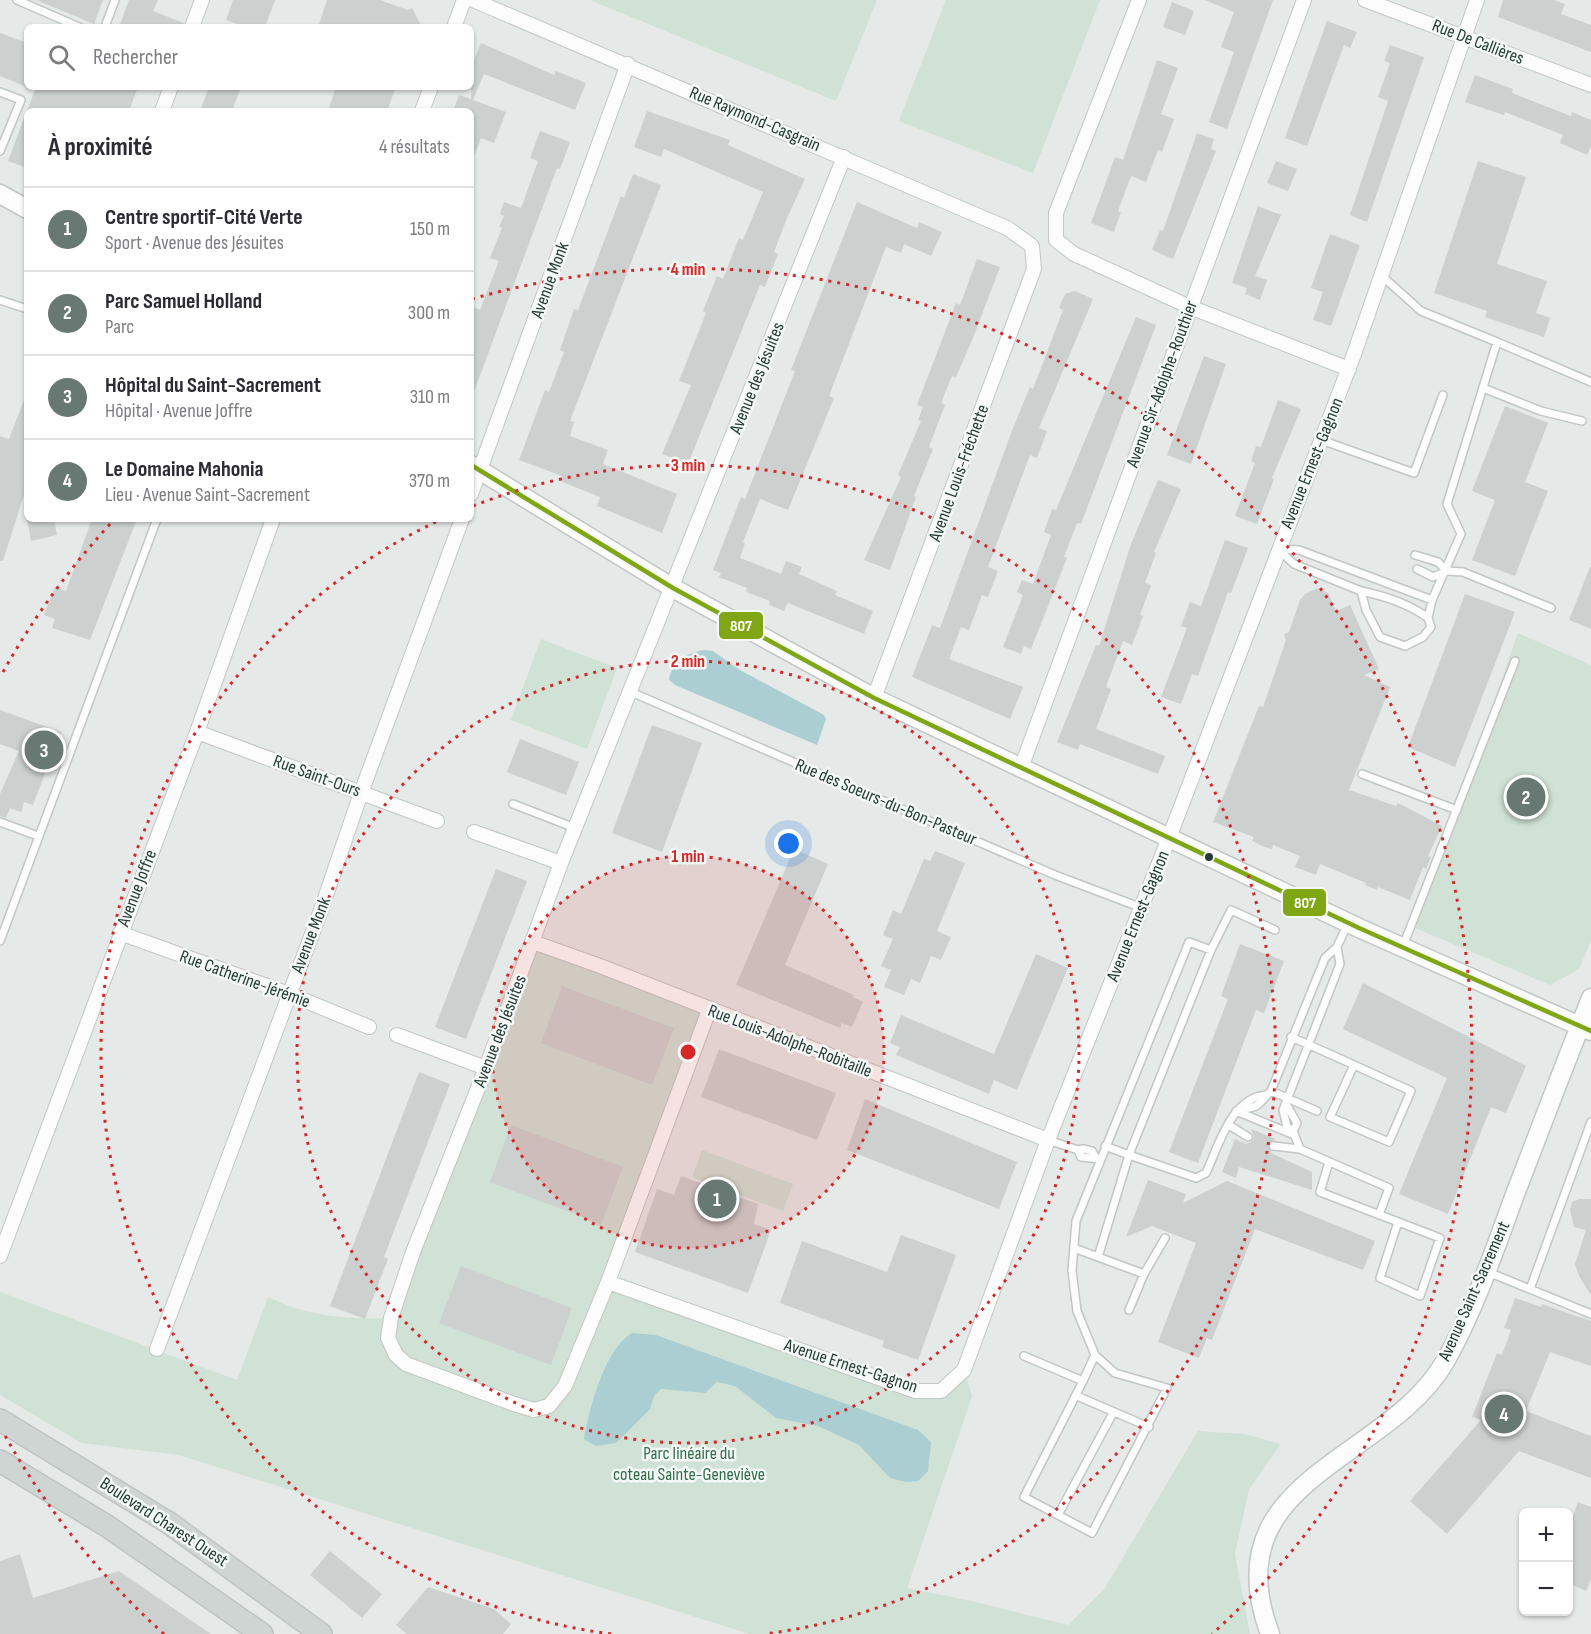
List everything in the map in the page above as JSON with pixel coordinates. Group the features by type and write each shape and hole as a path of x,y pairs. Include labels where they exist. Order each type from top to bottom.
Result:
{"main road":[{"path":"0,194 24,206"},
{"path":"475,467 673,588 874,698 1348,923 1586,1029"},
{"name":"Avenue Saint-Sacrement","path":"1270,1634 1260,1600 1259,1578 1265,1542 1281,1509 1294,1493 1323,1468 1408,1406 1434,1378 1458,1336 1586,1029 1591,998"},
{"name":"Boulevard Charest Ouest","path":"0,1420 169,1523 321,1634"},
{"name":"Boulevard Charest Ouest","path":"0,1461 125,1538 262,1634"}],"street":[{"path":"193,24 202,0"},
{"path":"455,24 464,0"},
{"name":"Rue Raymond-Casgrain","path":"473,0 628,64 1007,228 1032,246"},
{"path":"1139,0 1056,213 1056,240 1074,254 1190,307 1349,369"},
{"name":"Avenue Sir-Adolphe-Routhier","path":"1021,768 1304,0"},
{"name":"Rue De Callières","path":"1365,0 1591,85"},
{"name":"Avenue Ernest-Gagnon","path":"608,1282 915,1391 941,1391 964,1370 1048,1140 1142,908 1349,369 1477,0"},
{"name":"Avenue Monk","path":"475,467 628,64"},
{"path":"163,108 170,90"},
{"path":"423,108 430,90"},
{"name":"Avenue des Jésuites","path":"708,1010 608,1282 565,1386 549,1406 534,1410 406,1364 396,1355 388,1338 391,1318 413,1252 486,1068 561,863 844,157"},
{"name":"Avenue Louis-Fréchette","path":"874,698 1034,269 1032,246"},
{"name":"Avenue Joffre","path":"0,1256 197,732 272,522"},
{"name":"Avenue Monk","path":"157,1349 321,910 361,793 461,522"},
{"name":"Rue Saint-Ours","path":"197,732 437,821"},
{"path":"474,832 561,863"},
{"name":"Rue Catherine-Jérémie","path":"120,933 289,994 369,1027"},
{"name":"Rue Louis-Adolphe-Robitaille","path":"533,942 1048,1140"},
{"path":"397,1035 486,1068"}],"lane":[{"path":"17,0 72,24"},
{"path":"106,24 116,0"},
{"path":"0,92 21,100 0,151"},
{"path":"1382,276 1421,311 1591,382"},
{"path":"0,300 24,308"},
{"path":"1361,591 1366,610 1380,637 1405,646 1423,637 1431,627 1428,618 1432,600 1447,571 1461,534 1447,504 1497,342"},
{"path":"1483,388 1541,411 1582,421"},
{"path":"1321,440 1414,473 1443,395"},
{"path":"0,941 156,522"},
{"path":"1278,549 1299,550 1432,600"},
{"path":"1278,549 1294,564 1361,591 1382,595 1415,608 1428,618"},
{"path":"1415,555 1438,562 1447,571"},
{"path":"1417,569 1433,577 1447,571 1463,572 1551,608"},
{"path":"1415,608 1432,600"},
{"path":"1403,946 1515,661"},
{"name":"Rue des Soeurs-du-Bon-Pasteur","path":"631,692 1055,875 1142,908"},
{"path":"1362,774 1457,810"},
{"path":"513,804 575,829"},
{"path":"0,822 38,836"},
{"path":"1098,1257 1129,1155 1211,950 1231,910 1275,930"},
{"path":"1239,1109 1249,1109 1263,1102 1325,958 1337,947 1348,923"},
{"path":"1095,1355 1077,1396 1024,1497 1092,1533 1149,1427 1167,1388 1115,1373 1095,1355 1077,1311 1072,1271 1076,1221 1098,1159 1189,942 1211,950"},
{"path":"1300,1149 1294,1133 1297,1123 1287,1101 1340,964 1337,947"},
{"path":"1291,1038 1308,1044 1411,1091 1389,1142 1330,1117 1354,1065"},
{"path":"1268,1093 1317,1111"},
{"path":"1105,1146 1196,1178 1206,1173 1239,1109"},
{"path":"1239,1109 1294,1133"},
{"path":"1530,1289 1591,1122"},
{"path":"1229,1125 1248,1137"},
{"path":"1048,1140 1077,1150 1081,1157 1089,1160 1098,1159"},
{"path":"1273,1146 1300,1149 1389,1188 1379,1215"},
{"path":"1329,1162 1320,1192 1440,1238 1420,1296 1380,1278 1398,1222"},
{"path":"1129,1310 1144,1274 1165,1238"},
{"path":"1074,1248 1144,1274"},
{"path":"1485,1270 1591,1314"},
{"path":"1024,1356 1083,1381"},
{"path":"1077,1396 1149,1427"},
{"path":"1059,1515 1113,1413"}],"green space":[{"path":"590,0 877,0 836,101"},
{"path":"946,0 1100,0 1033,173 899,121"},
{"path":"1518,633 1591,665 1591,941 1579,969 1550,985 1415,928"},
{"path":"541,639 617,668 587,749 511,720"},
{"name":"Parc linéaire du coteau Sainte-Geneviève","path":"533,942 709,1010 608,1282 915,1391 941,1391 964,1370 972,1396 907,1588 1068,1625 1105,1588 1198,1431 1244,1434 1281,1444 1249,1489 1235,1554 1250,1634 750,1634 179,1455 82,1443 0,1395 0,1292 237,1380 268,1297 312,1313 359,1318 391,1318"},
{"path":"702,1150 793,1184 783,1211 692,1177"}],"water":[{"path":"704,650 713,651 738,669 824,715 826,719 817,745 675,685 669,680 673,668 681,659"},
{"path":"632,1333 656,1335 918,1430 931,1442 928,1471 918,1481 906,1482 890,1478 859,1445 818,1426 776,1418 735,1386 717,1382 705,1393 661,1389 654,1396 650,1409 616,1443 596,1446 584,1439 594,1396 606,1365 622,1341"}],"building":[{"path":"36,0 103,0 94,24"},
{"path":"129,0 158,0 153,11 184,23 184,24 120,24"},
{"path":"233,0 275,0 266,24 237,24 226,20"},
{"path":"327,0 380,0 408,10 412,8 420,24 319,24"},
{"path":"1205,0 1273,0 1227,129 1209,122 1234,52 1221,47 1234,12"},
{"path":"1503,0 1554,0 1565,4 1561,14 1591,25 1591,52 1498,17"},
{"path":"1172,2 1194,11 1185,35 1163,27"},
{"path":"1327,21 1357,32 1350,48 1344,45 1307,146 1285,138"},
{"path":"0,33 24,42 24,86 0,76"},
{"path":"481,43 554,75 556,71 586,83 575,110 484,74 473,100 506,112 494,143 481,138 474,157 474,108 454,108 459,95 471,99 471,90 474,90 474,60"},
{"path":"1390,45 1424,57 1367,222 1350,215 1388,101 1378,97 1390,63 1384,61"},
{"path":"1157,60 1178,68 1161,114 1174,119 1162,152 1158,150 1146,182 1131,176 1118,211 1121,212 1114,232 1091,223 1115,157 1123,160"},
{"path":"1475,75 1513,89 1512,93 1571,116 1572,112 1591,120 1591,146 1587,155 1560,143 1563,135 1505,112 1504,115 1465,102"},
{"path":"35,90 137,90 130,108 28,108"},
{"path":"208,90 240,90 233,108 201,108"},
{"path":"335,90 395,90 388,108 329,108"},
{"path":"647,111 730,140 728,145 805,179 774,252 778,254 765,287 760,285 688,464 662,454 691,385 679,381 706,313 703,311 717,276 723,279 739,238 743,240 763,192 664,149 661,157 634,147"},
{"path":"24,118 24,167 8,161"},
{"path":"540,131 570,142 560,169 557,168 474,392 474,307 480,310 499,261 490,258 502,228 499,227 504,216 500,214 504,202 521,208 538,161 530,158"},
{"path":"1197,133 1214,139 1211,149 1216,151 1173,259 1152,250 1160,230 1163,231"},
{"path":"1276,161 1297,169 1288,191 1267,183"},
{"path":"1478,161 1526,177 1497,264 1547,281 1536,313 1550,318 1544,337 1485,317 1487,311 1434,293"},
{"path":"633,174 661,185 570,421 574,422 570,436 608,450 603,464 677,494 662,533 597,506 600,497 560,481 562,476 519,460 545,390 549,392 564,352 560,350 574,309 578,310 621,196 624,198"},
{"path":"857,202 917,228 919,222 942,232 931,256 904,244 901,253 886,247 829,396 834,398 788,510 760,499 743,542 745,543 740,558 781,574 786,561 802,567 799,574 837,591 835,595 873,611 864,634 788,603 784,611 769,605 770,601 746,592 747,588 719,577 721,573 713,570 741,497 745,499 795,371 791,370"},
{"path":"1258,206 1281,215 1255,276 1267,280 1260,300 1245,294 1247,288 1232,283"},
{"path":"1330,234 1360,245 1331,326 1313,320 1323,292 1311,288"},
{"path":"977,259 1000,267 973,338 956,377 952,376 941,403 945,405 929,447 933,449 914,496 916,497 890,570 864,560 901,477 898,475 921,421 918,420 923,407 917,405 956,303 960,305"},
{"path":"1075,291 1093,299 1039,428 1047,431 1037,458 1030,455 988,567 998,571 988,597 982,595 969,630 961,627 949,659 1023,687 1010,719 912,677 932,625 940,628 1013,428 1030,387 1033,389 1063,310 1059,308 1065,294"},
{"path":"1136,317 1156,325 1081,524 1077,523 1064,557 1067,558 1031,649 1024,646 1021,654 1003,647 1023,595 1017,592 1022,580 1033,584 1051,535 1044,532 1052,509 1056,510"},
{"path":"1204,356 1226,364 1191,464 1167,455"},
{"path":"24,400 24,494 3,561 0,561 0,436 9,439"},
{"path":"1278,400 1301,409 1272,478 1274,479 1257,524 1235,516 1255,463 1251,461 1256,446 1261,447"},
{"path":"1505,406 1548,423 1525,482 1548,491 1515,576 1472,560 1495,500 1472,491"},
{"path":"1158,480 1181,489 1154,552 1156,553 1145,583 1151,585 1140,615 1143,616 1132,645 1123,641 1106,687 1111,689 1096,729 1165,756 1158,774 1080,744 1078,750 1057,742 1096,645 1099,646 1131,544"},
{"path":"28,522 55,522 57,535 31,541"},
{"path":"91,522 136,522 90,640 52,628 55,619 44,615 55,587 66,591"},
{"path":"1225,540 1248,548 1231,593 1228,592 1198,676 1192,674 1181,704 1161,697 1187,628 1181,626 1190,602 1201,606"},
{"path":"1591,567 1591,629 1569,620"},
{"path":"1318,588 1328,593 1336,611 1350,605 1379,669 1364,675 1390,687 1349,790 1396,806 1398,803 1442,826 1428,856 1431,857 1426,869 1423,867 1410,900 1378,887 1377,890 1365,885 1366,883 1320,864 1316,875 1295,867 1300,856 1273,845 1272,849 1262,846 1252,841 1254,837 1213,822 1259,706 1263,707 1286,640 1284,634 1289,632 1300,600 1305,594"},
{"path":"1465,594 1515,612 1455,767 1408,747"},
{"path":"0,710 61,732 33,805 24,802 21,812 10,808 6,818 0,816 0,794 19,751 0,744"},
{"path":"652,725 702,743 662,852 612,833"},
{"path":"520,739 579,762 566,795 507,772"},
{"path":"794,849 828,864 785,965 854,995 853,997 863,1002 852,1027 842,1023 840,1028 736,985"},
{"path":"935,851 965,863 937,931 951,937 941,960 931,956 920,983 911,979 904,995 884,987 891,970 881,966 893,939 883,935 893,910 901,914 924,859 930,861"},
{"path":"496,869 527,881 466,1039 435,1027"},
{"path":"1240,944 1284,961 1264,1013 1256,1010 1198,1163 1169,1152 1228,999 1221,996"},
{"path":"1036,954 1068,968 1017,1090 994,1080 989,1094 896,1055 900,1047 890,1043 901,1015 994,1054"},
{"path":"1363,983 1526,1066 1506,1113 1491,1107 1448,1214 1399,1194 1447,1078 1343,1029"},
{"path":"562,986 674,1028 652,1085 541,1043"},
{"path":"719,1049 836,1093 817,1140 701,1097"},
{"path":"419,1072 450,1084 384,1257 388,1259 365,1319 330,1306"},
{"path":"865,1099 1017,1162 999,1209 847,1150"},
{"path":"511,1125 623,1167 601,1224 490,1182"},
{"path":"1251,1129 1276,1139 1268,1145 1271,1153 1312,1172 1312,1190 1239,1167 1236,1178 1222,1172 1235,1139 1246,1144 1251,1142 1254,1137"},
{"path":"681,1176 758,1204 754,1224 771,1230 748,1293 635,1252 657,1189 674,1195"},
{"path":"1148,1180 1186,1194 1183,1203 1227,1181 1375,1241 1363,1270 1255,1229 1212,1340 1207,1338 1199,1358 1158,1342 1196,1243 1152,1226 1126,1237"},
{"path":"1579,1199 1591,1199 1591,1295 1579,1276 1575,1264 1586,1230 1574,1227 1570,1210 1572,1202"},
{"path":"901,1235 956,1255 918,1360 882,1347 884,1341 780,1303 802,1241 887,1272"},
{"path":"461,1266 572,1308 551,1365 439,1323"},
{"path":"1515,1298 1541,1307 1542,1304 1591,1321 1591,1366 1550,1352 1526,1411 1591,1436 1591,1478 1519,1451 1447,1534 1410,1501 1481,1420 1472,1417 1497,1353 1502,1355 1511,1330 1504,1328"},
{"path":"1578,1502 1591,1507 1591,1579 1586,1591 1573,1585 1573,1515"},
{"path":"330,1551 382,1594 362,1618 310,1575"},
{"path":"20,1554 33,1598 119,1571 211,1634 0,1634 0,1561"},
{"path":"428,1587 494,1609 511,1624 503,1634 407,1634 396,1625"}],"transit line":[{"name":"807","path":"474,467 673,588 874,698 1359,928 1591,1031"}],"place":[{"name":"Hôpital du Saint-Sacrement","path":"44,750"},
{"name":"Parc Samuel Holland","path":"1526,797"},
{"name":"Centre sportif-Cité Verte","path":"717,1199"},
{"name":"Le Domaine Mahonia","path":"1504,1414"}]}
